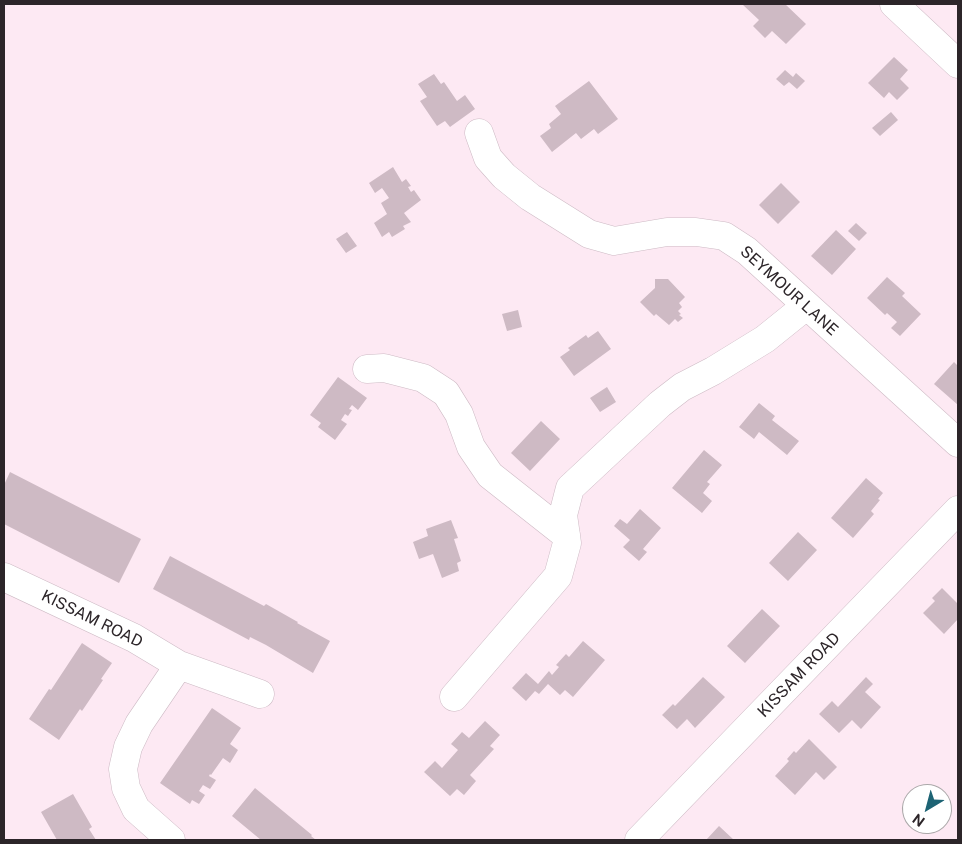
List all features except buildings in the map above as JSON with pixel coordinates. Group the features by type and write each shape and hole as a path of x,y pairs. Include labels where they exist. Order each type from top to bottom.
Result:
{"street":[{"path":"894,4 958,64"},
{"name":"SEYMOUR LANE","path":"479,133 488,158 504,176 530,197 589,234 614,241 668,232 696,232 724,236 747,251 958,443"},
{"path":"454,697 558,576 567,543 563,515 570,488 660,404 682,387 713,371 765,339 806,306"},
{"path":"367,369 384,368 423,378 446,393 459,414 471,447 490,475 566,535"},
{"name":"KISSAM ROAD","path":"639,840 958,510"},
{"name":"KISSAM ROAD","path":"4,577 134,638 179,665 260,694"},
{"path":"171,840 136,809 126,788 123,768 128,747 139,724 179,665"}]}
